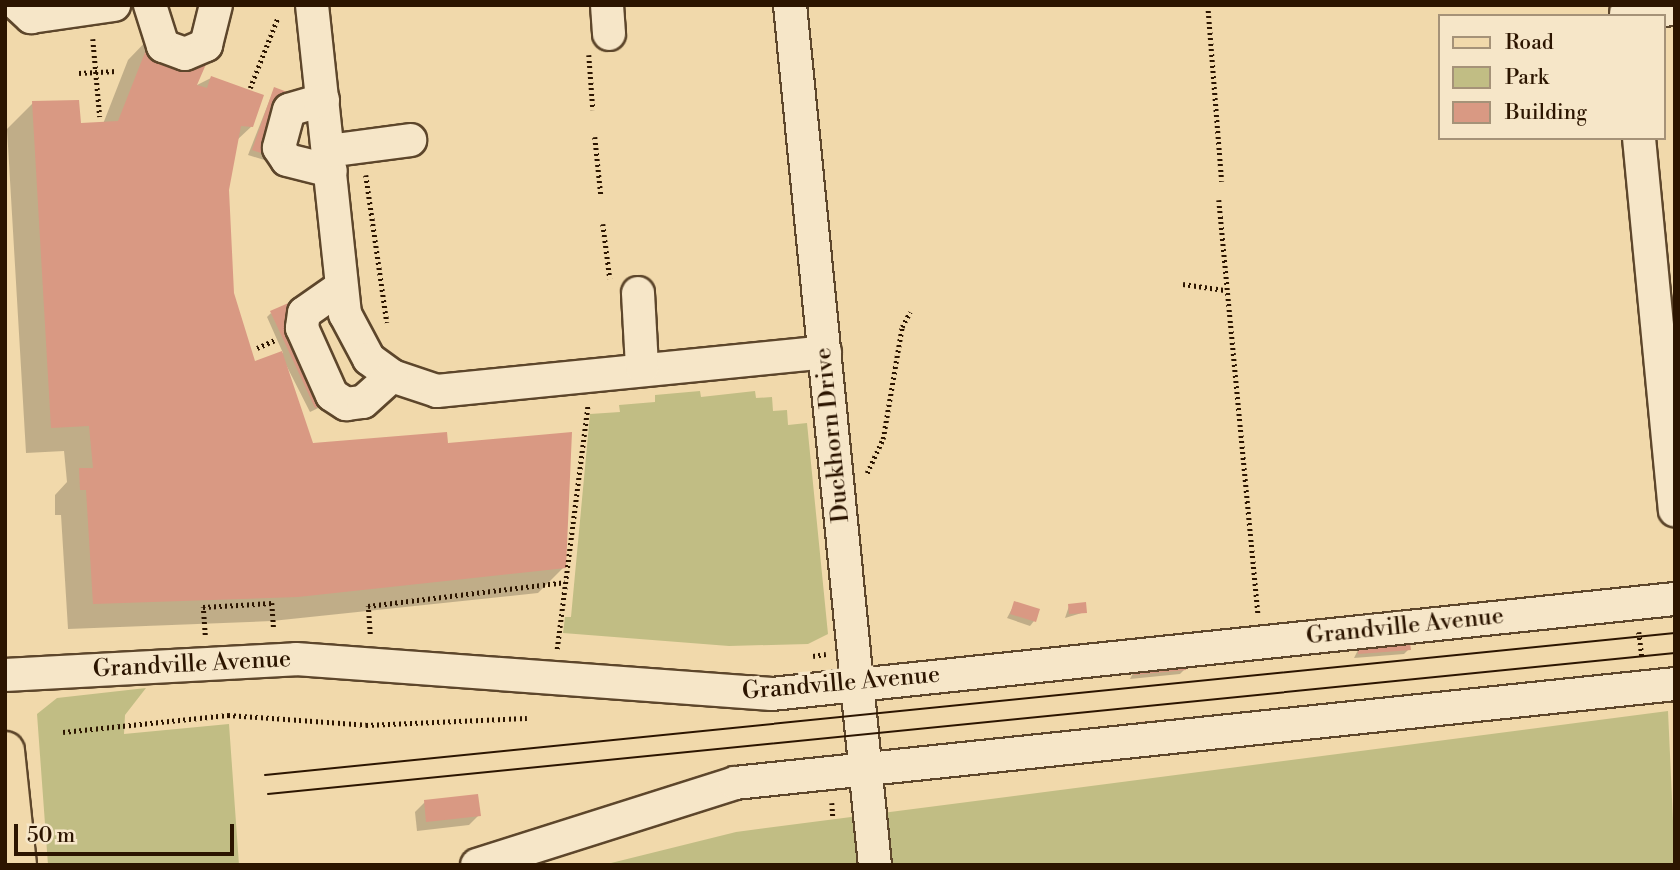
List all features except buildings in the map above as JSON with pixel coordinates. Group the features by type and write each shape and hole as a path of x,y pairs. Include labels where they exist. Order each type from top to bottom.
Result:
{"main road":[{"path":"5,751 17,865"}],"street":[{"path":"18,5 32,17 114,5"},
{"path":"150,5 163,46 185,54 206,45 216,5"},
{"path":"312,5 341,287 355,339 392,376 437,391 642,368 825,352"},
{"name":"Duckhorn Drive","path":"790,5 875,865"},
{"path":"1626,11 1675,9"},
{"path":"323,100 289,110 279,149 287,160 329,161 410,141"},
{"path":"1639,140 1675,510"},
{"path":"341,287 304,313 302,328 332,395 346,404 363,402 392,376"},
{"path":"638,293 642,368"},
{"name":"Grandville Avenue","path":"5,675 246,658 737,693 858,686 1675,599"},
{"path":"477,865 734,783 1675,684"}],"path":[{"path":"1208,5 1222,181"},
{"path":"250,88 278,17"},
{"path":"593,110 602,30"},
{"path":"93,39 100,117"},
{"path":"79,73 117,71"},
{"path":"595,137 601,195"},
{"path":"363,161 387,323"},
{"path":"1219,200 1225,290 1259,630"},
{"path":"603,224 610,279"},
{"path":"1183,284 1225,290"},
{"path":"866,473 883,439 902,327 910,312"},
{"path":"556,650 588,399"},
{"path":"370,637 368,606 565,582"},
{"path":"205,635 203,607 272,603 274,631"},
{"path":"63,732 228,715 366,725 527,718"}],"green space":[{"path":"700,391 701,397 755,391 756,398 772,397 773,411 787,410 788,425 807,423 828,634 808,644 729,646 563,633 565,617 571,617 590,414 620,412 619,405 655,402 655,395"},
{"path":"146,688 125,715 124,734 229,724 239,865 48,865 37,714 57,698"},
{"path":"1668,711 1675,865 603,865 736,832"}],"tram line":[{"path":"265,775 1675,633"},
{"path":"268,794 1675,653"}]}
